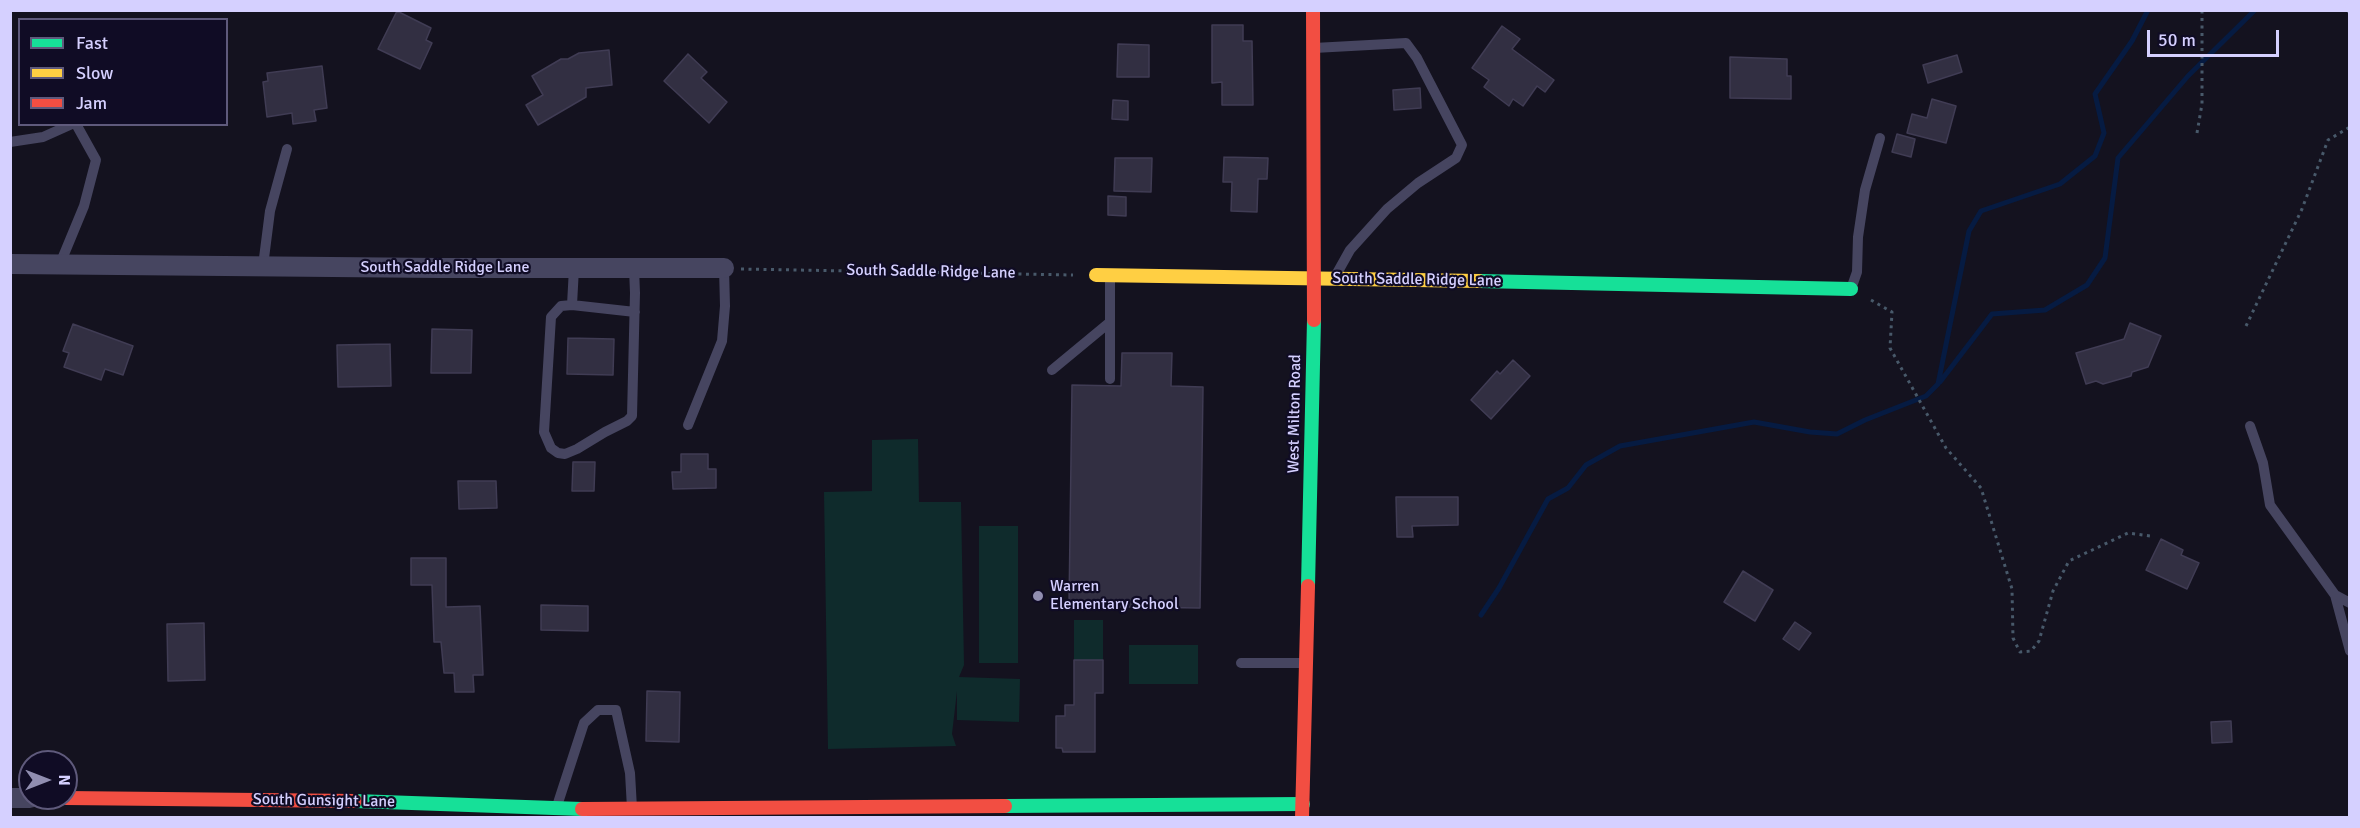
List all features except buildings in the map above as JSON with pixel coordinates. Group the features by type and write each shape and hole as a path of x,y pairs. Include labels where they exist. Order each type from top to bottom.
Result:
{"street":[{"name":"West Milton Road","path":"1302,811 1314,278 1313,10"},
{"name":"South Saddle Ridge Lane","path":"10,264 724,268"},
{"name":"South Saddle Ridge Lane","path":"1096,275 1851,290"},
{"name":"South Gunsight Lane","path":"78,798 304,799 632,809 1302,811"}],"lane":[{"path":"1312,48 1406,43 1417,58 1462,145 1456,158 1418,183 1387,209 1350,250 1334,278"},
{"path":"10,141 43,137 69,126"},
{"path":"60,264 84,206 96,160 75,126"},
{"path":"1851,290 1857,272 1858,237 1865,190 1880,138"},
{"path":"264,266 270,211 287,148"},
{"path":"572,305 574,268"},
{"path":"634,268 635,312 632,416 627,421 565,454 558,453 551,448 544,432 551,317 561,306 572,305 635,312"},
{"path":"688,425 722,341 725,306 724,268"},
{"path":"1110,275 1110,379"},
{"path":"1052,370 1110,322"},
{"path":"2250,426 2263,463 2270,505 2335,595 2349,651"},
{"path":"2335,595 2349,603"},
{"path":"1241,663 1306,663"},
{"path":"556,808 584,723 598,710 616,710 630,773 632,809"}],"path":[{"path":"2197,133 2202,104 2202,10"},
{"path":"2246,327 2302,209 2328,140 2349,127"},
{"name":"South Saddle Ridge Lane","path":"724,268 1096,275"},
{"path":"1851,290 1892,312 1890,348 1946,448 1981,488 2012,589 2013,638 2020,652 2031,651 2039,641 2053,591 2069,561 2128,533 2150,536"}],"green space":[{"path":"918,439 919,502 961,502 964,665 959,677 1020,679 1019,722 957,720 957,691 952,734 956,746 828,749 824,492 872,491 872,440"},
{"path":"979,526 1018,526 1018,663 979,663"},
{"path":"1074,620 1103,620 1103,660 1074,660"},
{"path":"1129,645 1198,645 1198,684 1129,684"}],"waterway":[{"path":"1481,615 1499,588 1548,499 1568,488 1586,465 1620,446 1754,422 1810,432 1837,434 1865,420 1926,396 1938,384 1969,231 1981,211 2060,184 2095,156 2104,133 2095,94 2132,41 2148,10"},
{"path":"1940,382 1992,314 2045,310 2087,285 2105,258 2118,158 2188,76 2255,10"}],"traffic: fast":[{"path":"1479,281 1851,289"},
{"path":"1308,586 1314,320"},
{"path":"355,801 582,809"},
{"path":"1005,806 1303,804"}],"traffic: slow":[{"path":"1096,275 1479,281"}],"traffic: jam":[{"path":"1313,10 1314,320"},
{"path":"1302,818 1308,586"},
{"path":"78,798 355,801"},
{"path":"582,809 1005,806"}],"place":[{"name":"Warren Elementary School","path":"1038,596"}]}
